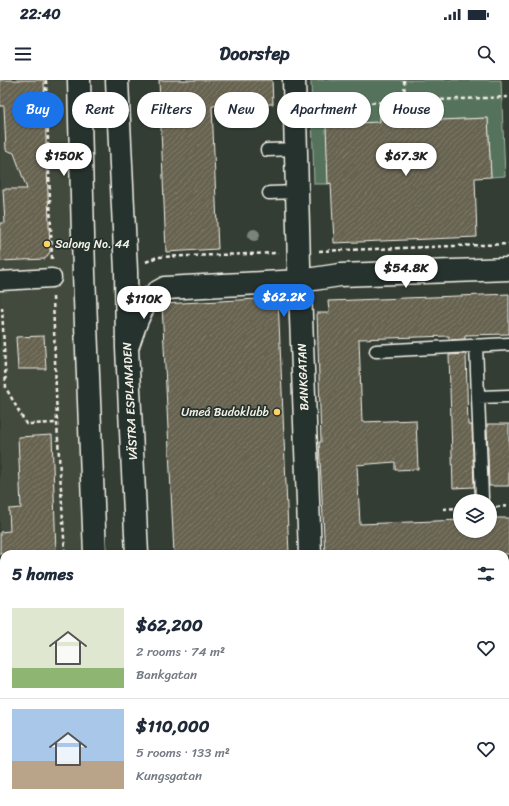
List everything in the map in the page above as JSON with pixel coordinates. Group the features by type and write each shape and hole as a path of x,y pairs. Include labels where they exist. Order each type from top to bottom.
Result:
{"main road":[{"path":"79,80 84,273 95,550"},
{"name":"BANKGATAN","path":"294,80 294,92"},
{"name":"VÄSTRA ESPLANADEN","path":"116,83 126,271 127,348 137,550"},
{"name":"BANKGATAN","path":"296,128 310,550"},
{"path":"127,348 136,320 147,301 155,292 165,288 300,281 340,274 509,269"}],"street":[{"path":"0,281 52,278"}],"lane":[{"path":"267,150 296,149"},
{"path":"269,193 298,192"},
{"path":"376,351 509,344"},
{"path":"476,345 478,397 485,494"},
{"path":"478,397 509,396"}],"path":[{"path":"46,80 57,423 65,550"},
{"path":"404,80 405,92"},
{"path":"444,100 509,97"},
{"path":"157,257 509,244"},
{"path":"2,307 6,388 26,424 57,423"},
{"path":"497,504 509,506"},
{"path":"443,509 453,508"}],"shaded area":[{"path":"0,80 77,80 77,92 72,92 72,128 79,128 95,550 0,550"}],"green space":[{"path":"311,80 501,80 505,176 491,177 488,118 444,120 444,92 379,92 379,123 328,184 314,184 312,128 371,128 371,92 311,92"}],"building":[{"path":"0,80 44,80 44,92 12,92 12,128 46,128 50,252 45,259 0,261 0,223 5,223 3,189 27,189 14,153 6,150 4,106 0,106"},
{"path":"159,80 272,80 273,104 269,104 269,92 214,92 214,106 212,106 218,249 166,252 161,128 206,128 206,92 159,92"},
{"path":"488,118 491,177 475,178 477,237 334,243 331,183 328,184 326,128 371,128 371,122 379,122 379,128 444,128 444,120"},
{"path":"509,294 509,334 465,335 465,339 449,340 449,336 359,339 362,422 416,420 418,469 395,470 395,462 357,465 360,524 453,520 453,538 497,538 497,518 509,518 509,550 325,550 319,442 321,442 317,313 329,313 328,301"},
{"path":"278,298 289,550 174,550 162,304"},
{"path":"44,336 46,369 18,369 16,337"},
{"path":"466,354 468,425 472,425 474,487 453,488 449,355"},
{"path":"487,424 509,424 509,486 489,486"},
{"path":"52,435 56,550 0,550 0,532 10,531 9,509 21,508 18,437"}],"place":[{"name":"Salong No. 44","path":"47,244"},
{"name":"Umeå Budoklubb","path":"277,412"}]}
